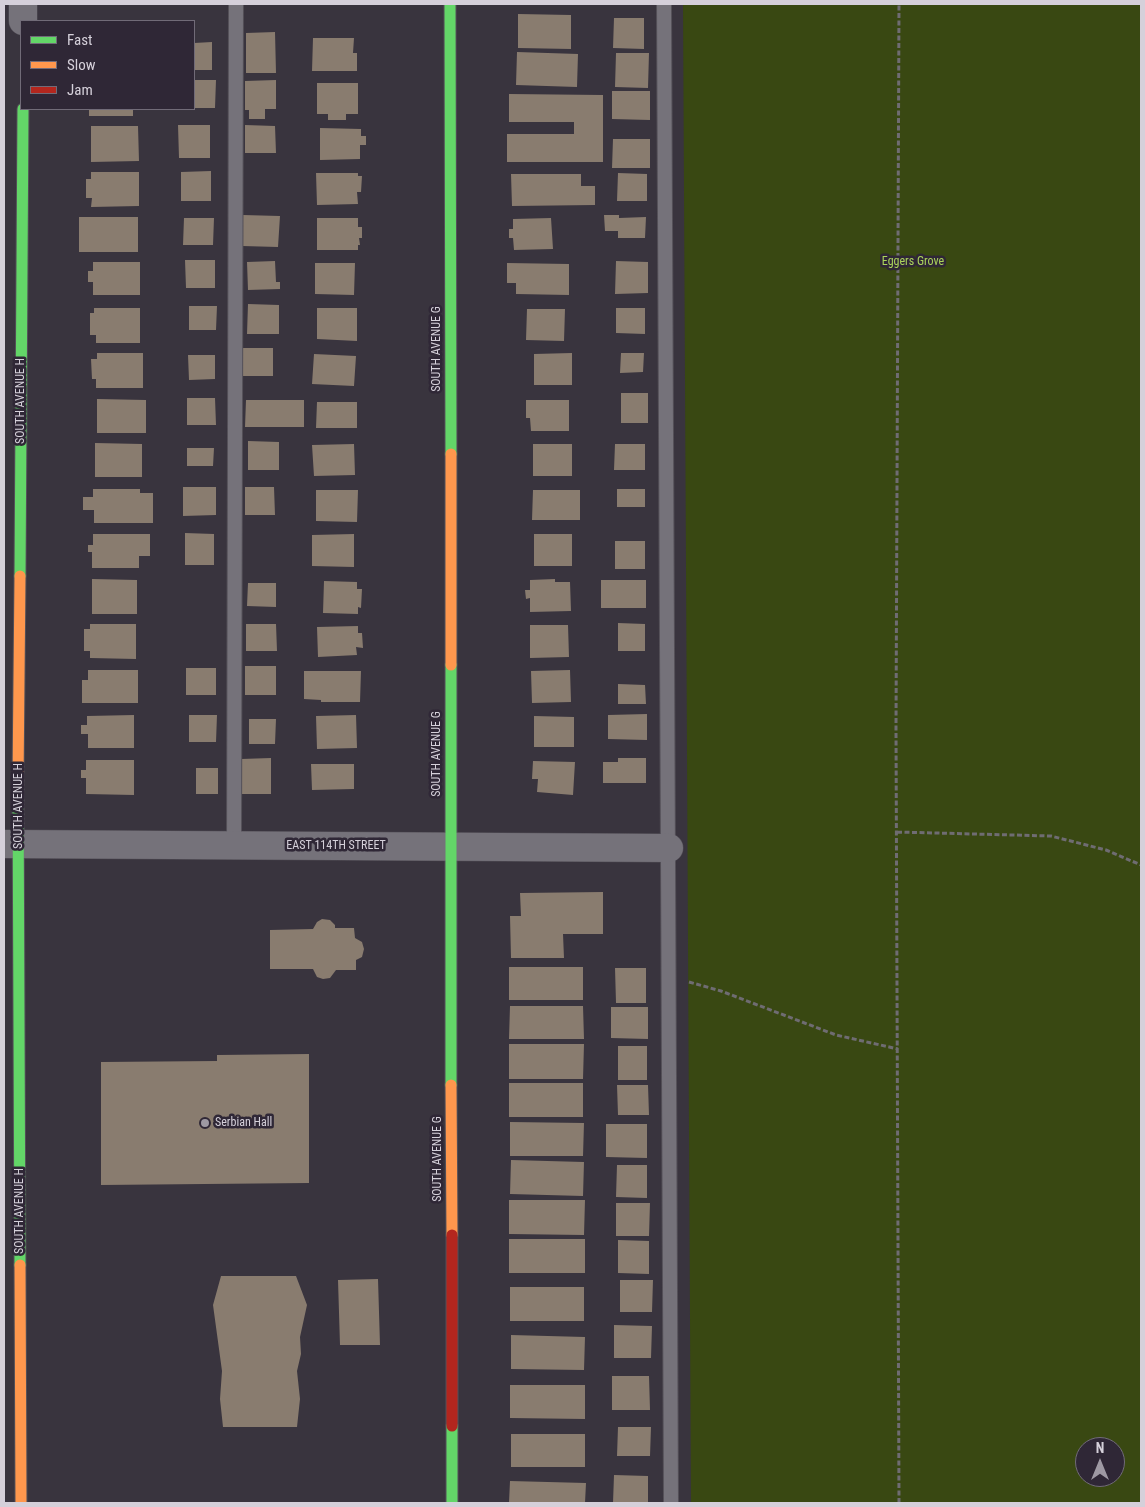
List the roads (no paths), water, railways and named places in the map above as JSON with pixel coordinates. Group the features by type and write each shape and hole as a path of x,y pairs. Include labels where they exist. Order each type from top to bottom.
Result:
{"street":[{"path":"23,4 23,20"},
{"name":"SOUTH AVENUE G","path":"450,4 452,1503"},
{"name":"SOUTH AVENUE H","path":"21,1503 11,844 23,110"},
{"name":"EAST 114TH STREET","path":"11,844 669,848"}],"lane":[{"path":"234,846 236,4"},
{"path":"664,4 671,1503"},
{"path":"4,1458 21,1458"}],"place":[{"name":"Serbian Hall","path":"205,1123"}],"park label":[{"name":"Eggers Grove","path":"913,262"}]}
